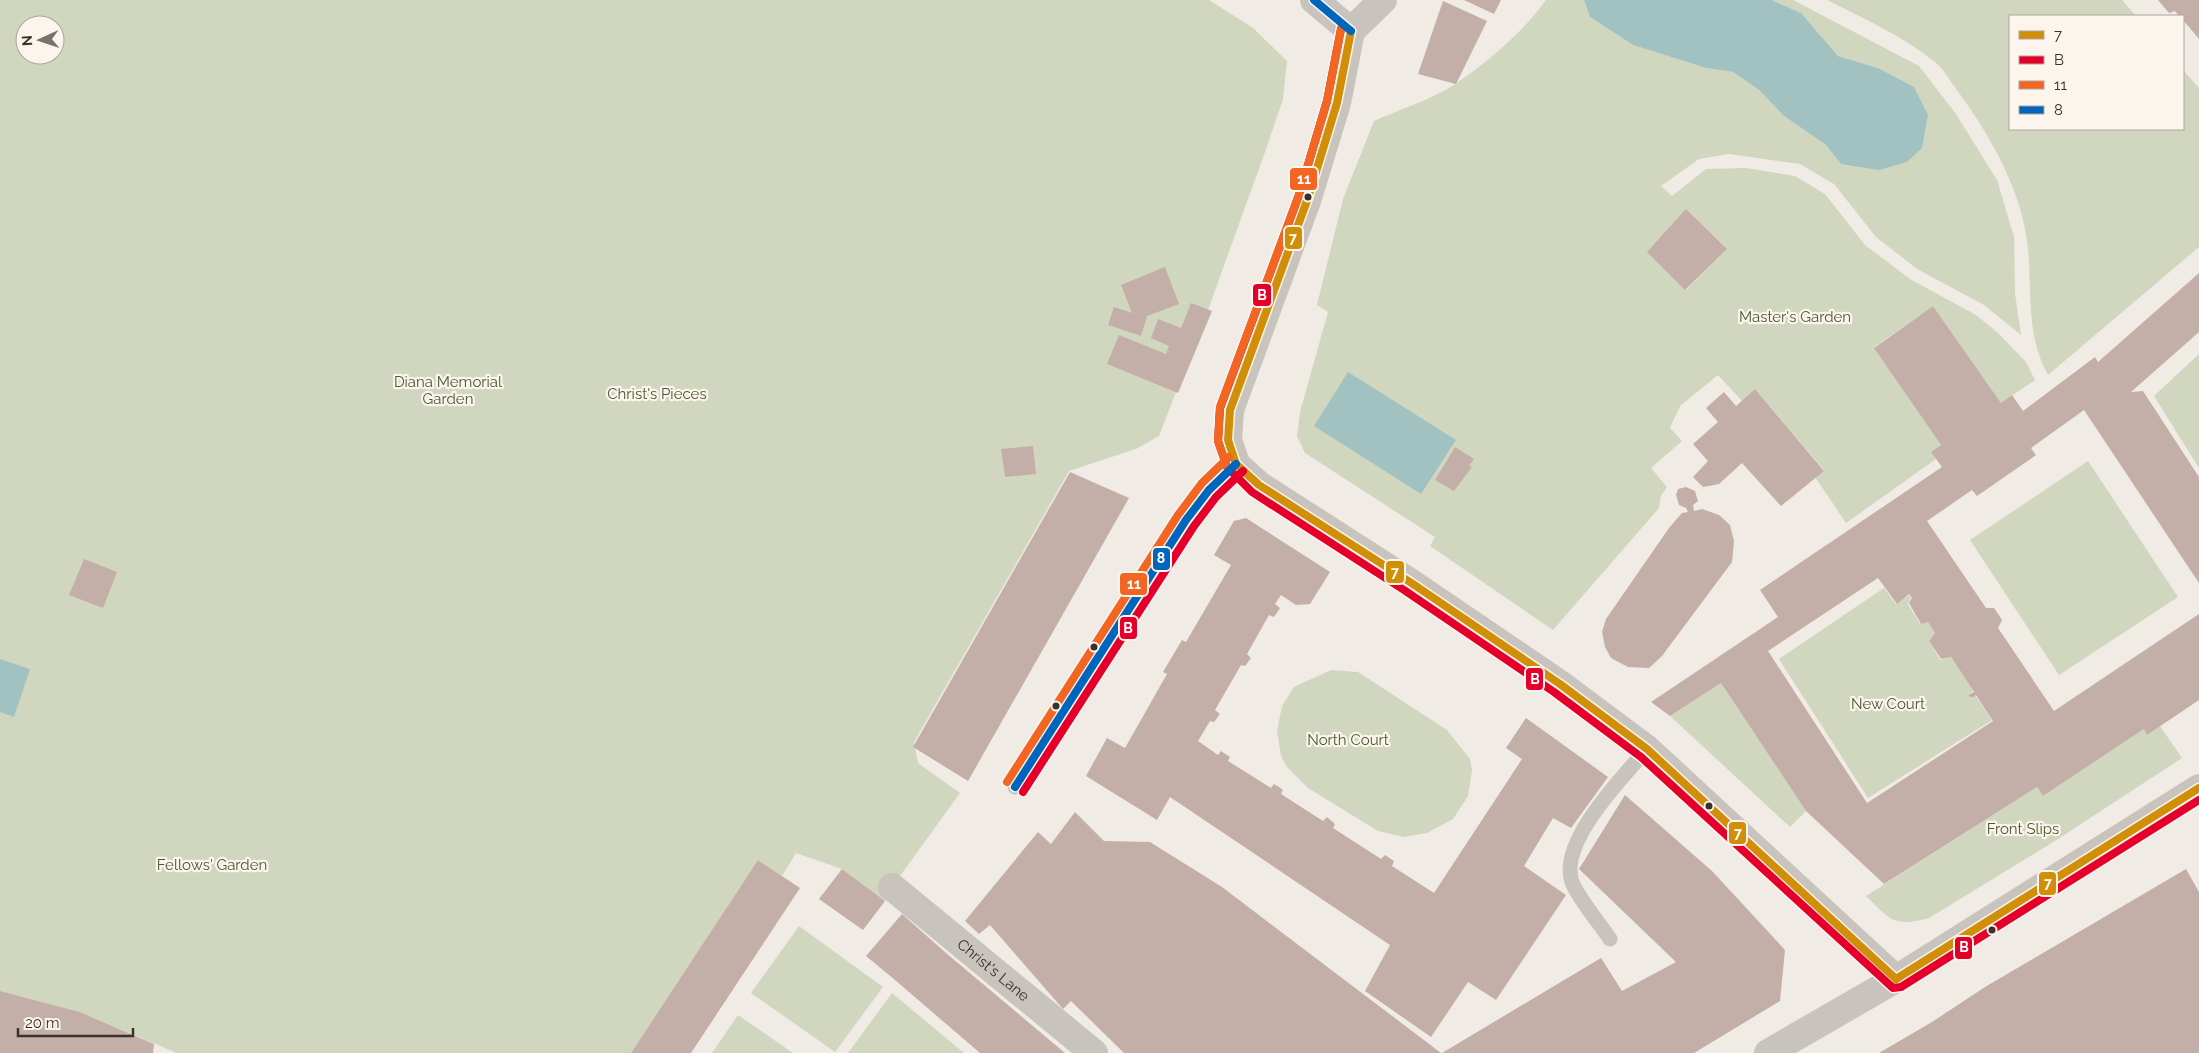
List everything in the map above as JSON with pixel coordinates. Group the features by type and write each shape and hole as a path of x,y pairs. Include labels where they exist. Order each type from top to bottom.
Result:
{"street":[{"path":"1314,0 1351,31"},
{"path":"1383,0 1351,31 1337,103 1308,198 1230,410 1228,440 1236,464 1259,485 1410,582 1560,684 1647,749 1896,980"},
{"path":"1768,1053 1896,980 2199,788"},
{"name":"Christ's Lane","path":"892,887 1094,1053"}],"lane":[{"path":"1014,787 1186,520 1209,490 1236,464"},
{"path":"1610,939 1572,881 1572,854 1581,834 1610,791 1647,749"}],"green space":[{"name":"Christ's Pieces","path":"0,0 1209,0 1253,28 1287,61 1283,99 1265,152 1208,310 1159,436 1136,449 1069,471 914,742 918,763 960,793 892,887 885,901 842,869 796,853 782,876 758,860 631,1053 177,1053 80,1012 0,991"},
{"name":"Master's Garden","path":"1546,0 1584,0 1590,17 1633,45 1706,68 1733,72 1759,90 1784,116 1826,145 1841,164 1878,68 1838,56 1801,13 1772,0 1793,0 1919,66 1956,114 1997,180 2014,237 2015,293 2021,335 1984,305 1917,269 1876,237 1834,184 1800,164 1729,154 1699,159 1661,186 1672,196 1706,169 1746,168 1795,176 1825,194 1865,245 1910,279 1976,315 1997,332 2026,362 2035,380 2001,403 1933,306 1874,347 1941,445 1932,452 1936,459 1846,523 1815,477 1824,470 1755,389 1742,401 1718,375 1680,406 1670,428 1682,441 1651,468 1667,487 1661,496 1659,508 1553,630 1430,546 1435,537 1305,453 1297,436 1300,412 1328,312 1317,305 1343,199 1374,121 1428,99 1457,83 1505,45","holes":["1686,209 1727,249 1686,290 1685,290"]},
{"path":"1827,0 2122,0 2135,15 2009,15 2009,130 2184,130 2184,71 2199,88 2199,247 2048,375 2040,358 2032,323 2028,252 2022,214 1999,156 1966,103 1938,64 1897,36"},
{"path":"2199,354 2199,468 2154,396"},
{"path":"2088,461 2178,597 2059,675 1970,540"},
{"name":"New Court","path":"1884,588 1896,604 1909,595 1911,598 1908,604 1920,624 1928,622 1935,633 1929,641 1940,660 1951,657 1973,691 1968,695 1971,699 1975,695 1992,720 1868,798 1779,659"},
{"name":"North Court","path":"1331,670 1358,672 1447,730 1470,759 1472,770 1468,796 1453,819 1427,833 1403,837 1378,831 1308,788 1287,767 1281,756 1277,731 1282,706 1294,687"},
{"path":"1721,683 1806,811 1790,827 1670,716"},
{"name":"Front Slips","path":"2160,726 2182,758 2055,841 1929,918 1908,922 1894,920 1866,896 2037,787 2043,796 2144,729 2147,734"},
{"path":"799,926 883,987 835,1052 751,993"},
{"path":"892,993 964,1053 848,1053"},
{"path":"738,1015 793,1053 712,1053"}],"water":[{"path":"1584,0 1772,0 1801,13 1838,56 1878,68 1914,87 1928,115 1922,148 1907,162 1879,170 1841,164 1826,145 1784,116 1759,90 1733,72 1706,68 1633,45 1590,17"},
{"path":"1348,372 1456,440 1421,494 1314,426"},
{"path":"0,659 30,669 14,717 0,712"}],"building":[{"path":"1464,0 1501,0 1494,14"},
{"path":"2158,0 2199,0 2199,39 2184,21 2184,15 2178,15 2175,11 2169,13"},
{"path":"1443,1 1487,21 1456,84 1418,74"},
{"path":"1686,209 1727,249 1685,290 1647,252"},
{"path":"1165,267 1179,304 1147,316 1141,336 1108,325 1114,307 1132,313 1121,285"},
{"path":"2199,273 2199,332 2131,392 2143,391 2199,477 2199,583 2084,410 2031,448 2036,455 1977,496 1972,490 1927,521 1986,608 1994,608 2002,620 1998,628 2054,711 2199,614 2199,700 2147,735 2144,729 2043,796 2037,787 1884,884 1806,811 1721,683 1670,716 1651,702 1778,617 1760,590 1942,467 1931,452 1941,445 1874,348 1933,306 2001,403 2012,395 2023,411 2095,357 2098,362","holes":["1878,578 1897,604 1909,594 1912,598 1909,603 1921,624 1928,622 1935,633 1929,641 1941,659 1951,657 1974,692 1968,695 1971,698 1976,695 1993,721 1867,803 1768,651"]},
{"path":"1191,303 1212,311 1178,393 1107,364 1119,335 1166,354 1169,346 1151,338 1158,319 1181,328"},
{"path":"1755,389 1824,471 1781,506 1742,463 1719,484 1703,487 1693,477 1708,461 1693,444 1718,422 1706,408 1724,392 1736,406"},
{"path":"1033,446 1036,474 1005,477 1001,449"},
{"path":"1455,447 1474,459 1469,466 1472,467 1454,491 1435,480"},
{"path":"1070,472 1129,498 968,781 913,747"},
{"path":"1686,487 1695,491 1698,501 1693,505 1694,511 1702,509 1719,515 1730,525 1734,541 1732,562 1662,656 1649,668 1628,667 1611,658 1605,647 1602,632 1606,619 1669,528 1682,513 1688,512 1686,508 1679,505 1676,495 1678,489"},
{"path":"1246,518 1330,572 1310,604 1296,605 1281,595 1275,604 1280,608 1274,617 1269,615 1247,654 1251,658 1245,666 1241,665 1215,710 1220,714 1214,722 1210,721 1198,741 1218,755 1221,751 1230,757 1228,761 1271,788 1274,784 1279,787 1283,790 1281,794 1323,821 1327,817 1335,824 1333,828 1381,859 1385,855 1394,861 1392,866 1434,893 1522,759 1506,748 1526,718 1608,777 1571,828 1553,818 1524,866 1566,895 1496,1000 1468,982 1431,1037 1365,991 1390,945 1170,797 1157,820 1086,776 1107,738 1125,748 1167,674 1163,672 1182,640 1186,642 1231,565 1214,555 1234,521"},
{"path":"84,559 117,572 103,608 69,595"},
{"path":"1625,795 1712,871 1785,950 1780,1001 1694,1053 1442,1053 1601,958 1622,991 1676,962 1579,869"},
{"path":"1075,812 1104,841 1150,842 1222,887 1441,1053 1124,1053 1071,1001 1063,1009 990,925 979,934 965,921 1038,832 1051,844"},
{"path":"758,860 800,888 691,1053 631,1053"},
{"path":"842,869 885,901 863,930 819,899"},
{"path":"2186,869 2199,892 2199,1053 1879,1053 1932,1022 1985,987"},
{"path":"902,914 1065,1053 980,1053 866,956"},
{"path":"0,991 80,1012 154,1044 153,1053 0,1053"}],"transit line":[{"name":"8","path":"1314,0 1351,31"},
{"name":"B","path":"1341,29 1327,101 1299,195 1220,408 1218,441 1227,467 1252,492 1404,590 1554,692 1641,757 1893,988 1901,987 2199,800"},
{"name":"11","path":"1227,467 1218,441 1220,407 1299,195 1327,101 1341,29"},
{"name":"7","path":"1351,31 1337,103 1308,198 1230,410 1228,440 1236,464 1259,485 1410,582 1560,684 1647,749 1896,979"},
{"name":"11","path":"1007,782 1178,515 1202,483 1229,457"},
{"name":"8","path":"1015,787 1186,520 1209,490 1236,464"},
{"name":"B","path":"1023,792 1194,526 1216,497 1243,471"},
{"name":"7","path":"1896,979 2199,788"}],"park label":[{"name":"Diana Memorial Garden","path":"448,390"},
{"name":"Fellows' Garden","path":"212,865"}]}
